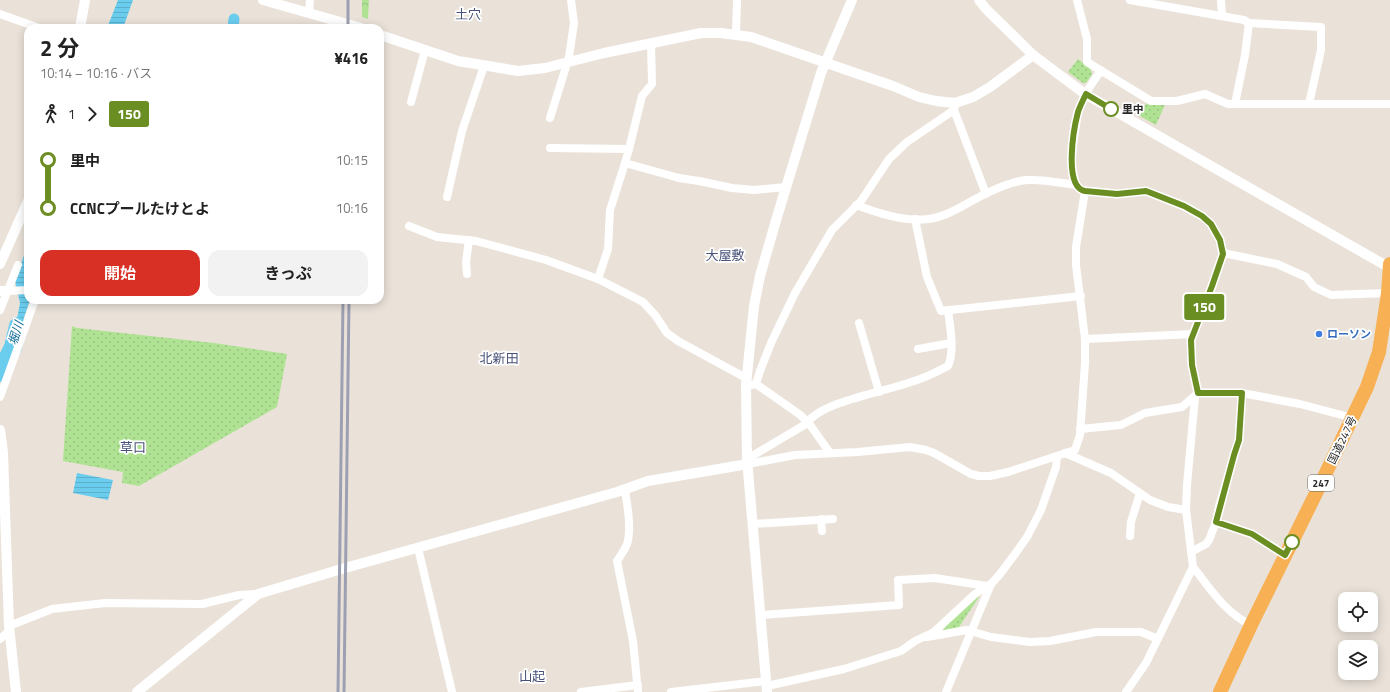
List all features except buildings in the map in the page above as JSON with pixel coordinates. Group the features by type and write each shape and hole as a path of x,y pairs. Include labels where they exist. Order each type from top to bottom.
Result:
{"highway":[{"name":"国道247号","path":"1220,692 1367,387 1379,352 1388,294 1390,264"}],"street":[{"path":"81,24 84,0"},
{"path":"263,0 346,24"},
{"path":"308,13 310,0"},
{"path":"550,118 568,62 574,23 571,0"},
{"path":"736,34 737,0"},
{"path":"767,686 748,461 754,306 760,276 824,63 852,0"},
{"path":"979,0 1033,55 1086,94 1390,268"},
{"path":"1077,0 1087,39 1087,62 1151,101 1177,101 1205,94 1228,104 1390,104"},
{"path":"1130,0 1244,20 1249,23 1321,27 1321,50 1309,104"},
{"path":"1221,0 1222,16"},
{"path":"0,14 28,24"},
{"path":"1235,104 1245,55 1249,23"},
{"path":"384,36 458,61 518,71 545,68 701,33 736,34 751,37 893,86 919,97 954,106"},
{"path":"598,279 608,249 610,210 629,149 642,96 652,84 651,43"},
{"path":"411,102 425,50"},
{"path":"750,382 760,371 771,342 810,267 832,230 861,201 889,159 907,142 954,106 984,90 1033,55"},
{"path":"447,197 462,131 484,66"},
{"path":"1101,70 1086,94 1078,112 1072,152 1072,167 1076,185 1081,190 1085,191 1117,194 1146,191 1184,206 1202,216 1211,224 1220,240 1223,254 1191,340 1192,365 1196,395 1186,510 1193,567 1220,601 1234,615 1251,625"},
{"path":"954,106 986,194"},
{"path":"550,148 629,149"},
{"path":"625,163 680,178 732,188 754,190 786,188"},
{"path":"856,205 878,213 915,220 929,219 945,214 1010,184 1027,180 1076,185"},
{"path":"0,639 9,628 52,609 105,602 202,604 239,594 258,594 625,489 648,481 748,461 795,455 910,447 919,448 934,453 971,474 978,476 990,476 1008,472 1075,450 1080,435 1086,363 1081,296 1076,265 1076,247 1085,191"},
{"path":"0,264 24,210"},
{"path":"915,220 922,259 941,311 1081,296"},
{"path":"409,226 437,237 470,240 546,260 598,279 643,302 656,315 667,333 678,341 750,382 808,422 830,453"},
{"path":"466,274 466,262 470,240"},
{"path":"1223,254 1281,265 1306,277 1314,287 1330,295 1388,294"},
{"path":"0,310 3,291 18,265"},
{"path":"3,291 24,290"},
{"path":"0,397 34,304"},
{"path":"748,461 806,424 810,418 820,411 908,383 937,372 948,366 951,343 948,310"},
{"path":"859,323 879,392"},
{"path":"1085,339 1193,334"},
{"path":"918,349 951,343"},
{"path":"1080,429 1121,425 1145,413 1182,407 1196,395 1242,393 1300,404 1353,418"},
{"path":"1191,552 1206,544 1216,522 1223,491 1239,440 1242,393"},
{"path":"0,430 3,453 9,628 16,692"},
{"path":"1061,454 1111,473 1150,500 1168,507 1186,510"},
{"path":"671,692 767,686 844,668 901,651 915,641 934,632 975,594 1000,574 1027,537 1047,494 1061,454"},
{"path":"581,692 638,689 633,641 617,561 627,544 628,511 625,489"},
{"path":"1130,536 1131,522 1140,493"},
{"path":"821,519 822,531"},
{"path":"753,524 833,519"},
{"path":"1216,522 1252,534 1285,555"},
{"path":"418,548 452,692"},
{"path":"1126,692 1146,663 1193,567"},
{"path":"761,615 899,605 898,580 935,578 989,584"},
{"path":"946,692 989,584"},
{"path":"137,692 258,594"},
{"path":"923,637 938,636 967,630 991,637 1030,642 1050,641 1096,632 1141,632 1158,639"}],"green space":[{"path":"362,0 369,0 368,19 362,17"},
{"path":"1078,59 1090,68 1092,74 1086,83 1083,83 1068,72"},
{"path":"1147,103 1152,105 1165,105 1156,125 1138,115"},
{"path":"72,326 77,328 214,343 287,354 277,407 139,486 122,483 123,472 63,461"},
{"path":"977,596 979,597 959,627 944,631 942,627"}],"water":[{"path":"118,0 133,0 124,24 109,24"},
{"path":"24,255 24,304 29,304 9,361 20,303 15,281"},
{"path":"77,473 113,480 108,500 73,493"}],"waterway":[{"path":"233,24 234,19"},
{"name":"堀川","path":"0,373 13,347 18,326"}],"railway":[{"path":"348,0 348,24"},
{"path":"338,692 343,304"},
{"path":"344,692 349,304"}],"bus line":[{"name":"150","path":"1111,109 1086,94 1078,112 1071,159 1076,185 1081,190 1085,191 1117,194 1146,191 1162,196 1202,216 1211,224 1220,240 1223,254 1191,340 1192,365 1198,393 1242,393 1239,440 1219,506 1216,522 1252,534 1285,555 1292,542"}],"place":[{"name":"里中","path":"1111,109"},
{"name":"ローソン","path":"1319,334"}],"district":[{"name":"土穴","path":"468,14"},
{"name":"大屋敷","path":"725,255"},
{"name":"北新田","path":"499,358"},
{"name":"草口","path":"133,447"},
{"name":"山起","path":"532,676"}]}
